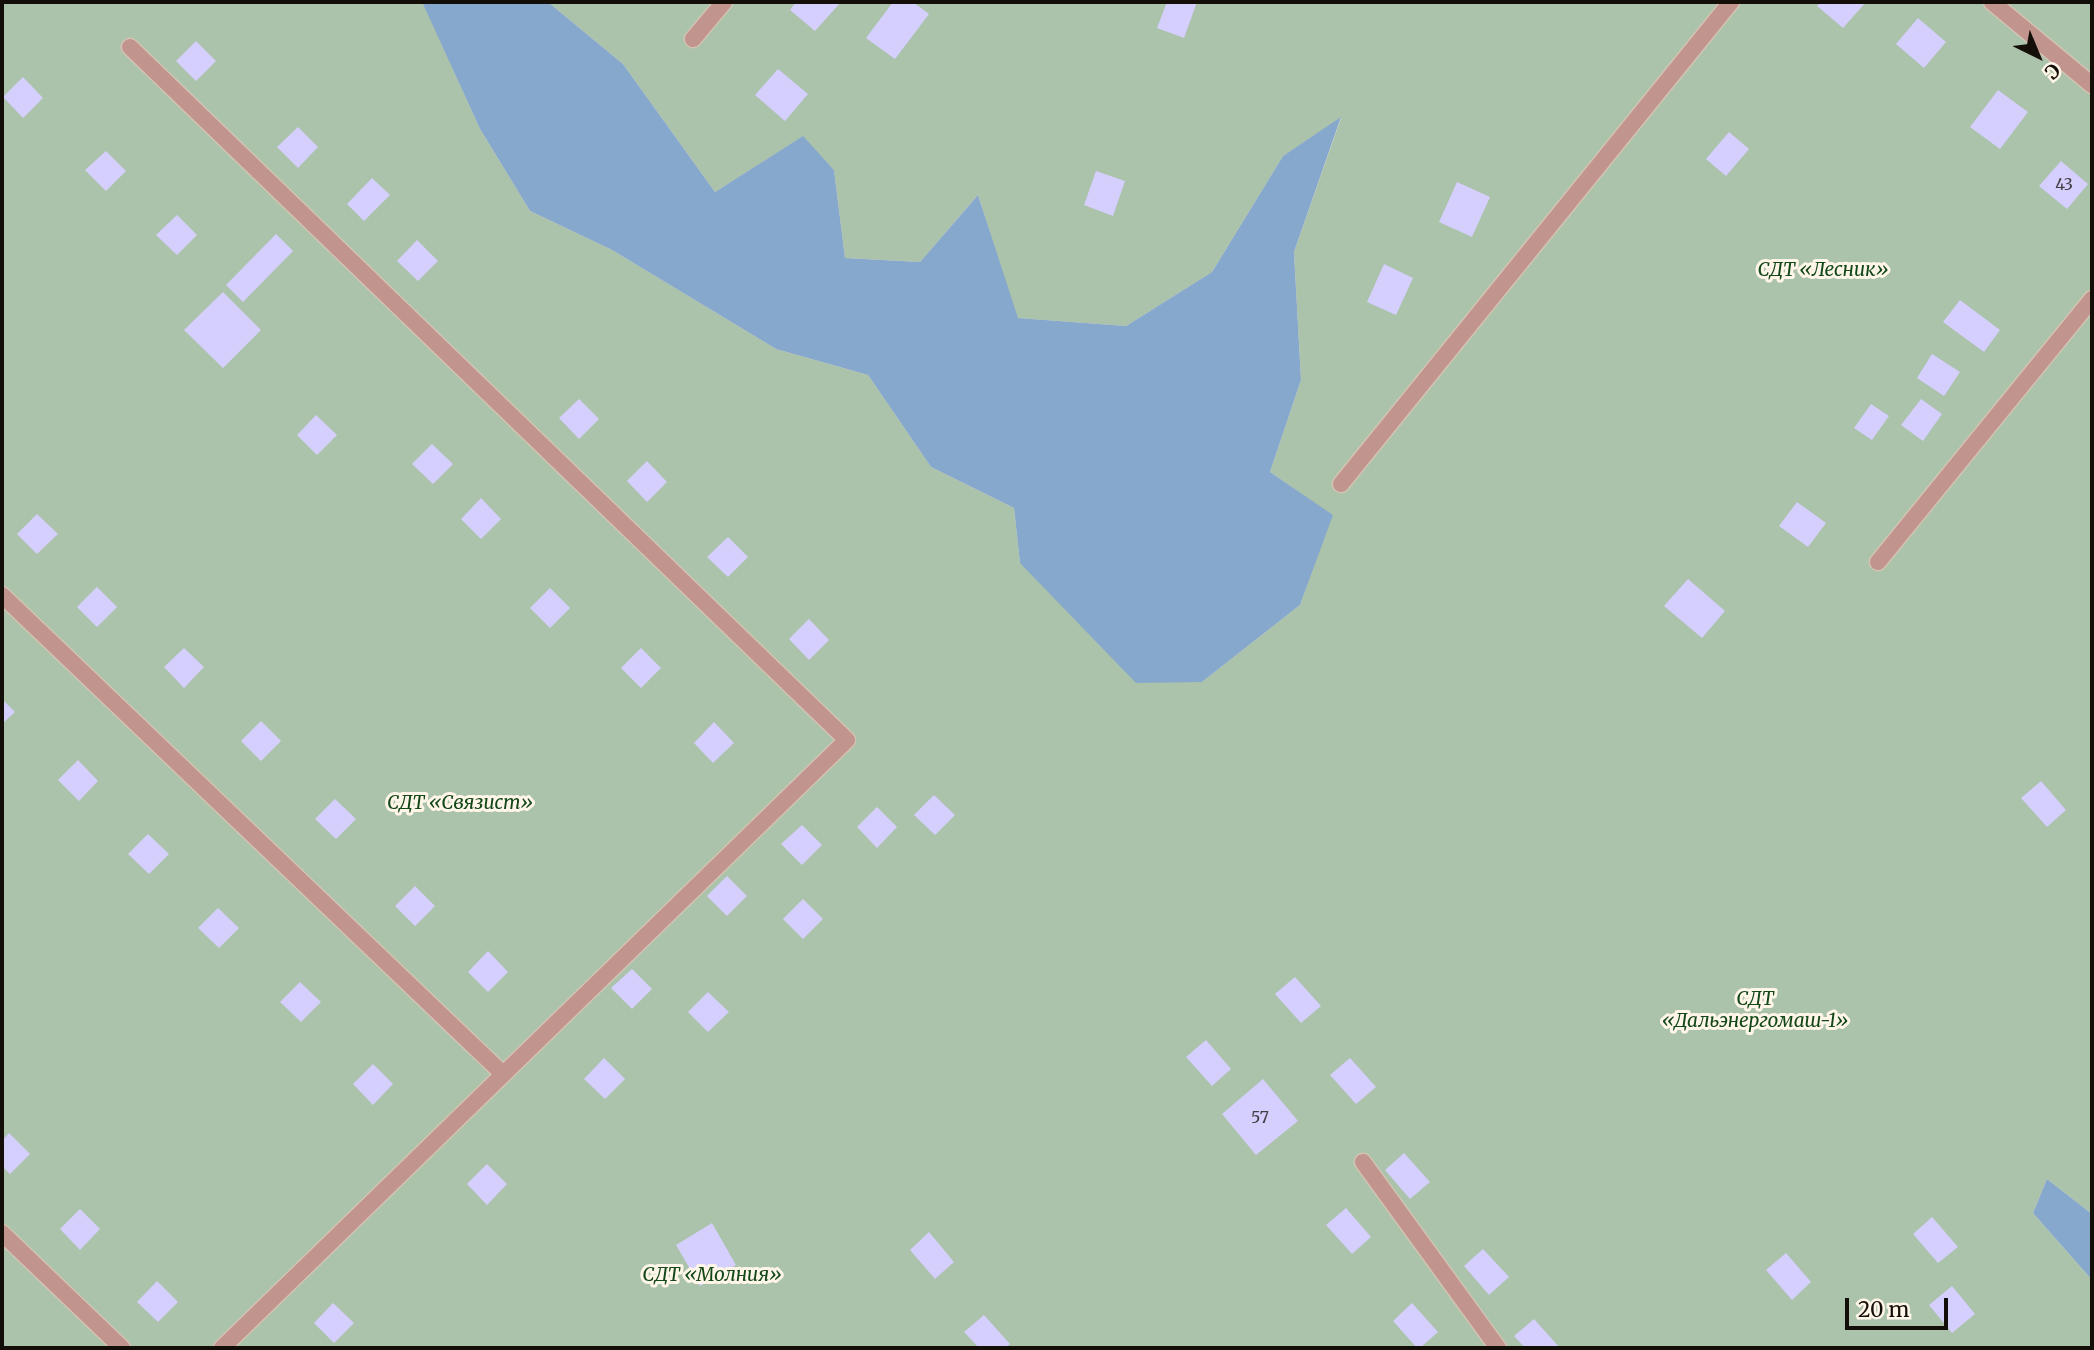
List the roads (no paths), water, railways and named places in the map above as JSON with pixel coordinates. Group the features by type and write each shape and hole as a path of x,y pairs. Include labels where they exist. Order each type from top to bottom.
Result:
{"lane":[{"path":"693,39 724,2"},
{"path":"1341,484 1731,2"},
{"path":"1992,2 2092,85"},
{"path":"130,47 847,740 222,1348"},
{"path":"1878,562 2092,299"},
{"path":"2,596 503,1074"},
{"path":"1363,1162 1498,1348"},
{"path":"2,1233 122,1348"}],"water":[{"path":"417,2 548,2 623,64 715,192 803,136 834,170 845,258 920,262 978,195 1018,318 1126,326 1212,272 1283,156 1341,117 1294,252 1301,380 1270,472 1333,515 1300,605 1202,682 1136,683 1020,563 1014,508 931,467 868,375 776,349 612,250 530,211 480,129 423,4"},
{"path":"2047,1179 2092,1214 2092,1280 2033,1213"}],"park label":[{"name":"СДТ «Лесник»","path":"1823,271"},
{"name":"СДТ «Связист»","path":"460,804"},
{"name":"СДТ «Дальэнергомаш-1»","path":"1755,1011"},
{"name":"СДТ «Молния»","path":"712,1276"}]}
